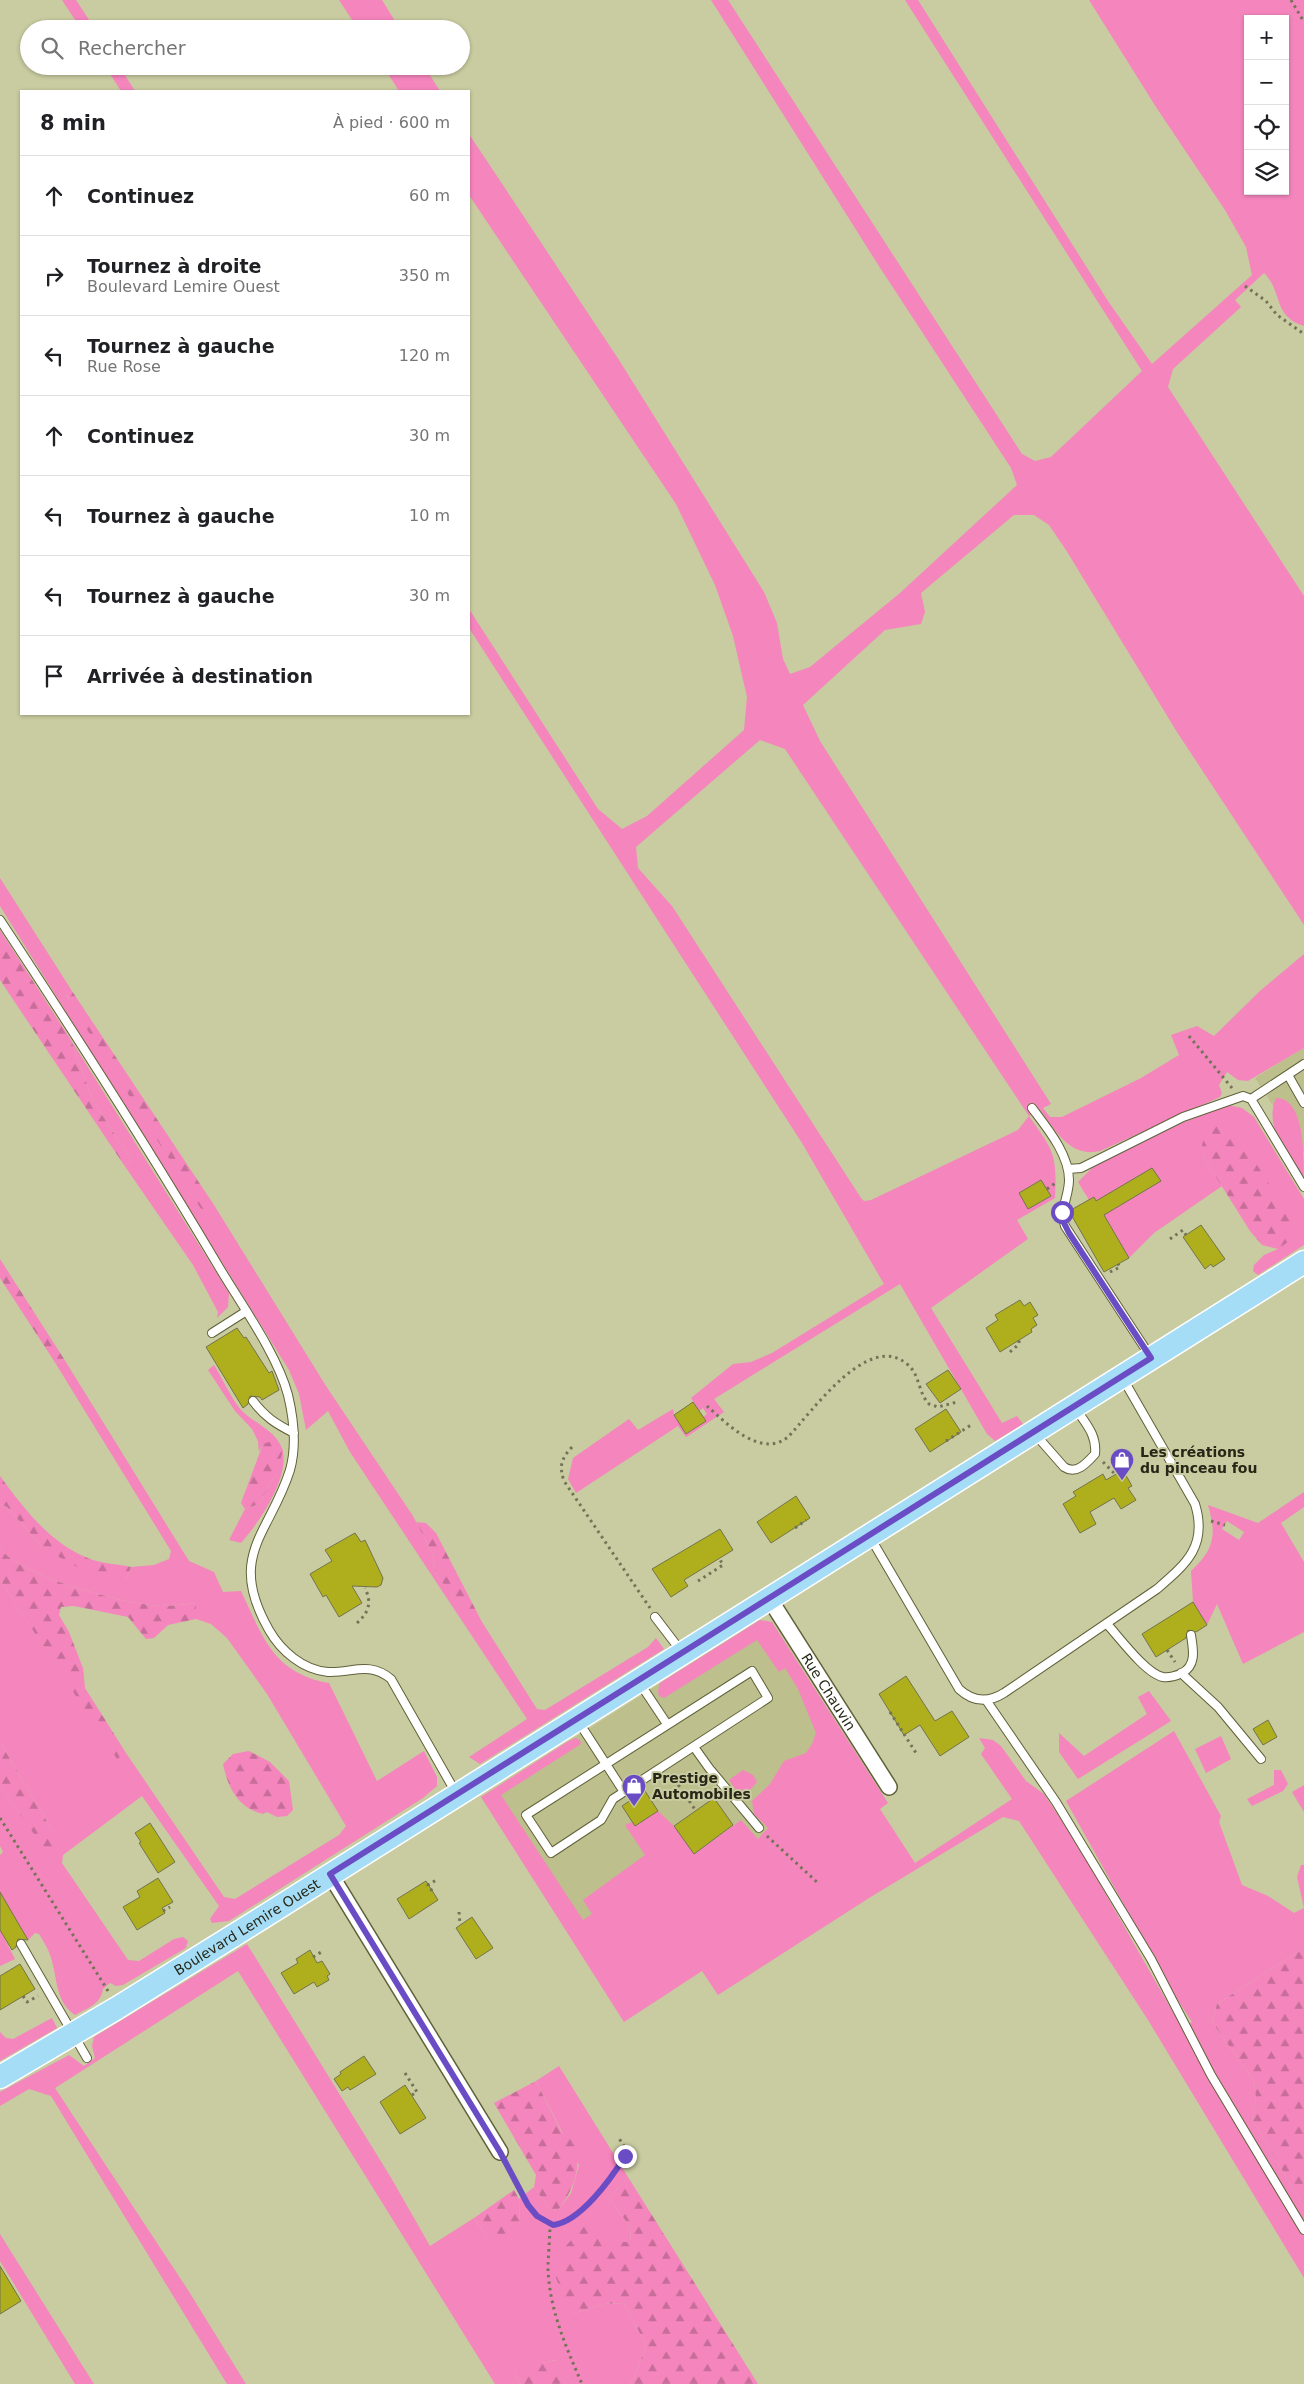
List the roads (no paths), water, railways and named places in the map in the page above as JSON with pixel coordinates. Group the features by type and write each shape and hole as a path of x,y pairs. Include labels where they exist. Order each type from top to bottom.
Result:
{"main road":[{"name":"Boulevard Lemire Ouest","path":"0,2077 117,2008 1304,1262"}],"street":[{"name":"Rue Chauvin","path":"769,1598 888,1787"},
{"path":"330,1874 500,2152"}],"lane":[{"path":"0,920 174,1192 284,1378 291,1408 294,1453 290,1470 253,1549 251,1568 252,1585 269,1630 298,1662 313,1670 328,1672 366,1668 381,1671 391,1679 457,1795"},
{"path":"1251,1099 1304,1064"},
{"path":"1288,1075 1304,1103"},
{"path":"1068,1169 1081,1168 1183,1117 1243,1096 1251,1099 1304,1187"},
{"path":"1032,1108 1060,1149 1068,1169 1068,1191 1062,1212 1065,1226 1151,1358"},
{"path":"212,1333 245,1312"},
{"path":"869,1535 960,1689 975,1699 986,1700 1004,1693 1157,1589 1177,1572 1189,1558 1200,1532 1199,1518 1187,1489 1122,1376"},
{"path":"253,1402 274,1423 294,1432"},
{"path":"1033,1432 1064,1467 1069,1470 1077,1470 1095,1454 1096,1445 1094,1436 1074,1406"},
{"path":"656,1617 682,1653"},
{"path":"1106,1624 1149,1670 1162,1677 1174,1677 1187,1670 1193,1662 1191,1635"},
{"path":"752,1671 768,1698 613,1799 601,1820 551,1853 526,1815 667,1724 752,1671"},
{"path":"1181,1673 1218,1706 1260,1759"},
{"path":"638,1680 667,1724"},
{"path":"986,1700 1056,1802 1151,1959 1211,2075 1304,2230"},
{"path":"577,1719 624,1792"},
{"path":"694,1747 759,1828"},
{"path":"21,1944 87,2058"}],"place":[{"name":"Les créations du pinceau fou","path":"1122,1481"},
{"name":"Prestige Automobiles","path":"634,1807"}]}
